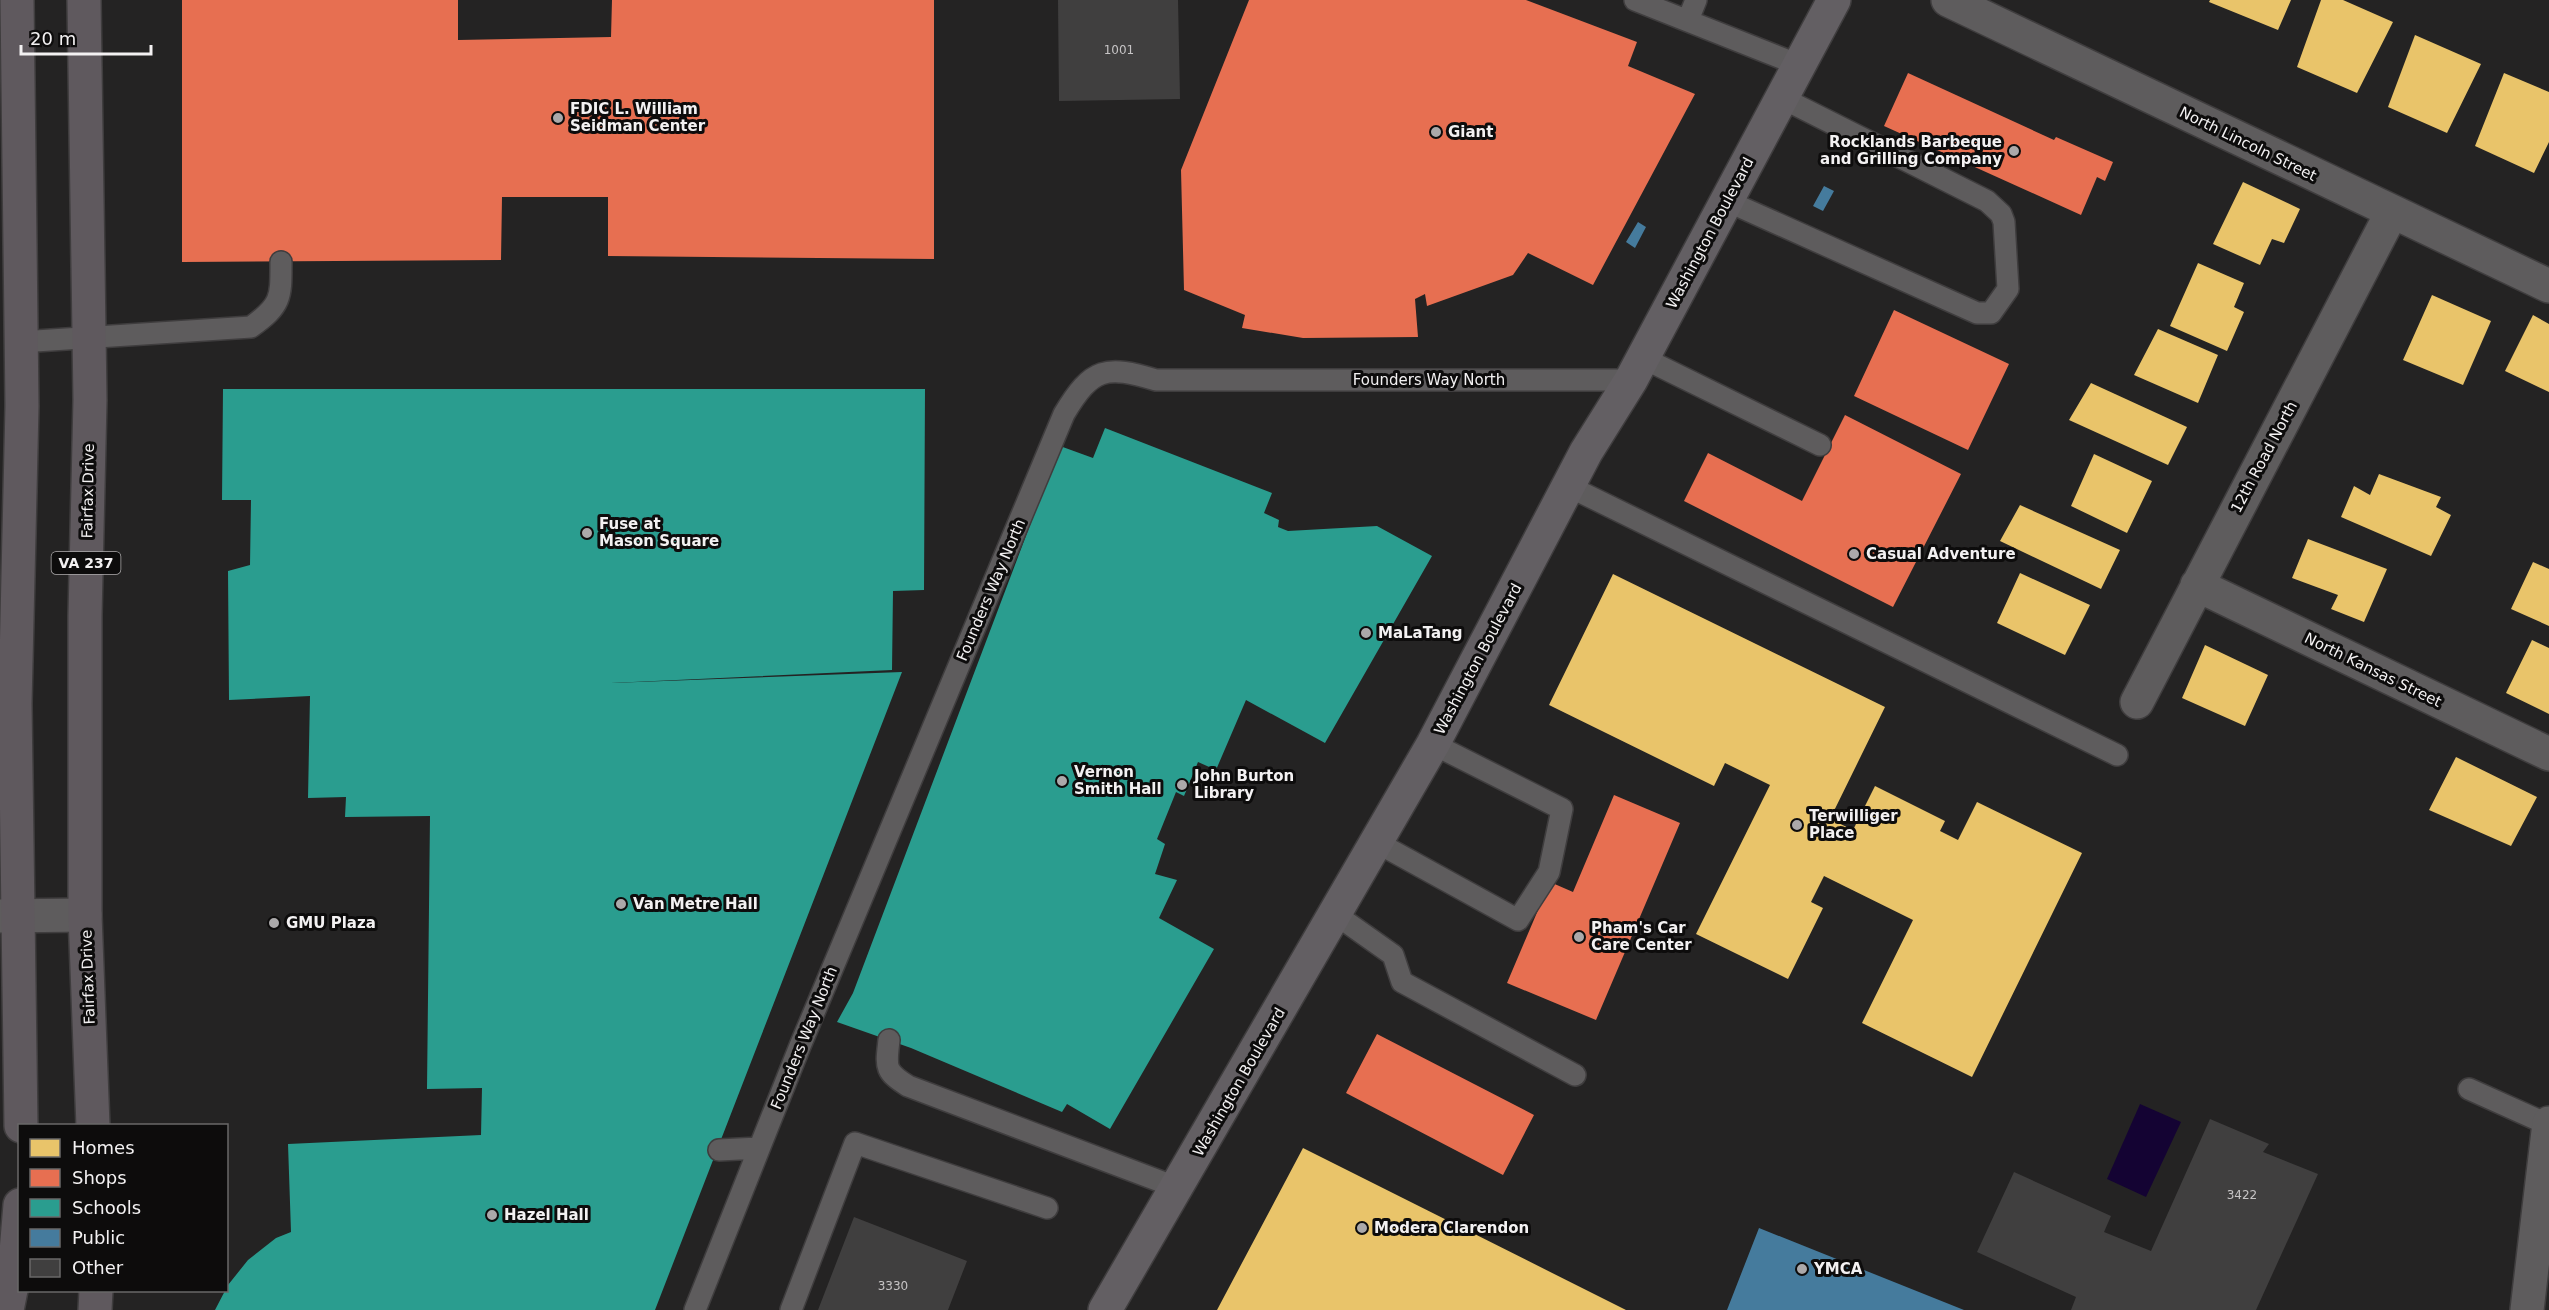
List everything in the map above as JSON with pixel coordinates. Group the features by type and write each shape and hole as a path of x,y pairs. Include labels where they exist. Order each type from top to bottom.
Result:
{"main road":[{"path":"17,0 10,342 22,406 7,704 9,916 21,1124"},
{"name":"Fairfax Drive","path":"84,0 88,336 85,915 93,1124"},
{"name":"Washington Boulevard","path":"1105,1310 1178,1188 1433,744 1586,452 1637,369 1834,0"},
{"path":"7,1310 14,1275 13,1212"},
{"path":"95,1310 96,1292"}],"street":[{"name":"North Lincoln Street","path":"1948,0 2549,286"},
{"name":"12th Road North","path":"2137,702 2392,212"},
{"name":"North Kansas Street","path":"2197,585 2549,754"},
{"path":"9,916 85,915"},
{"path":"2527,1310 2549,1124"}],"lane":[{"path":"1635,0 1799,65"},
{"path":"1688,20 1696,0"},
{"path":"1727,201 1977,313 1991,313 2008,289 2004,222 2001,214 1987,201 1782,98"},
{"path":"10,342 251,327 268,315 281,297 281,261"},
{"path":"1637,369 1820,445"},
{"name":"Founders Way North","path":"695,1310 800,1046 1064,414 1077,392 1088,380 1110,371 1134,373 1156,380 1637,369"},
{"path":"1568,486 2117,755"},
{"path":"1376,842 1518,920 1549,872 1562,809 1433,744"},
{"path":"1335,914 1393,955 1401,982 1575,1075"},
{"path":"889,1040 886,1065 891,1076 908,1086 1178,1188"},
{"path":"2469,1089 2549,1124"},
{"path":"791,1310 855,1143 1047,1208"},
{"path":"718,1150 759,1148"}],"shaded area":[{"path":"2140,1104 2181,1122 2146,1197 2107,1179"}],"building: Homes":[{"path":"2210,0 2291,0 2278,30 2209,2"},
{"path":"2321,0 2343,0 2393,22 2357,93 2297,67"},
{"path":"2415,35 2481,64 2447,133 2388,107"},
{"path":"2504,73 2549,92 2549,142 2534,173 2475,146"},
{"path":"2243,182 2300,209 2284,243 2272,239 2260,265 2213,244"},
{"path":"2198,263 2244,283 2234,307 2244,312 2227,351 2170,326"},
{"path":"2432,295 2491,321 2463,385 2403,360"},
{"path":"2533,315 2549,324 2549,392 2505,371"},
{"path":"2158,329 2218,355 2198,403 2134,375"},
{"path":"2091,383 2187,427 2168,465 2069,420"},
{"path":"2094,454 2152,481 2127,533 2071,506"},
{"path":"2379,474 2441,497 2436,507 2451,515 2431,556 2341,517 2354,486 2370,495"},
{"path":"2020,505 2120,550 2101,589 2000,541"},
{"path":"2308,539 2387,569 2364,622 2331,609 2338,595 2292,578"},
{"path":"2533,562 2549,569 2549,626 2511,609"},
{"path":"2020,573 2090,605 2065,655 1997,623"},
{"name":"Terwilliger Place","path":"1613,574 1885,707 1830,819 1853,830 1875,786 1945,821 1940,831 1958,840 1977,802 2082,853 1972,1077 1862,1023 1913,920 1824,876 1811,902 1823,908 1788,979 1696,934 1770,785 1725,763 1714,786 1549,705"},
{"path":"2532,640 2549,648 2549,714 2506,693"},
{"path":"2205,645 2268,675 2245,726 2182,698"},
{"path":"2456,757 2537,797 2511,846 2429,810"},
{"name":"Modera Clarendon","path":"1303,1148 1626,1310 1217,1310"}],"building: Shops":[{"name":"FDIC L. William Seidman Center","path":"182,0 458,0 458,40 611,37 612,0 934,0 934,259 608,256 608,197 502,197 501,260 182,262"},
{"name":"Giant","path":"1249,0 1526,0 1637,42 1628,66 1695,94 1593,285 1528,253 1513,275 1427,306 1425,294 1415,299 1418,337 1303,338 1242,328 1245,315 1184,290 1181,170"},
{"name":"Rocklands Barbeque and Grilling Company","path":"1908,73 2054,140 2056,137 2113,162 2105,181 2097,177 2081,215 1884,126"},
{"path":"1894,310 2009,364 1968,450 1854,396"},
{"name":"Casual Adventure","path":"1845,415 1961,474 1893,607 1684,501 1708,453 1802,501"},
{"name":"Pham's Car Care Center","path":"1614,795 1680,823 1596,1020 1507,983 1550,882 1573,892"},
{"path":"1377,1034 1534,1115 1503,1175 1346,1093"}],"building: Schools":[{"path":"223,389 925,389 924,590 893,591 892,670 611,683 902,672 655,1310 215,1310 224,1292 228,1292 228,1285 248,1260 276,1238 291,1232 288,1144 481,1135 482,1088 427,1089 430,816 345,817 346,797 308,798 310,696 229,700 228,571 250,565 251,500 222,500"},
{"name":"Vernon Smith Hall","path":"1105,428 1272,493 1264,513 1279,520 1278,527 1288,531 1377,526 1432,556 1325,743 1246,700 1216,770 1198,762 1184,796 1176,792 1157,839 1165,844 1155,874 1177,880 1159,918 1214,949 1110,1129 1067,1104 1062,1112 911,1048 837,1022 853,993 1060,446 1093,458"}],"building: Public":[{"path":"1824,186 1834,191 1823,211 1813,206"},
{"path":"1638,222 1646,227 1635,248 1626,242"},
{"name":"YMCA","path":"1759,1228 1964,1310 1727,1310"}],"building: Other":[{"path":"1058,0 1178,0 1180,99 1059,101"},
{"path":"2210,1119 2269,1144 2263,1152 2318,1174 2256,1310 2071,1310 2076,1297 1977,1252 2014,1172 2111,1216 2104,1232 2151,1251"},
{"path":"854,1217 967,1261 948,1310 818,1310"}],"place":[{"name":"FDIC L. William Seidman Center","path":"558,118"},
{"name":"Giant","path":"1436,132"},
{"name":"Rocklands Barbeque and Grilling Company","path":"2014,151"},
{"name":"Fuse at Mason Square","path":"587,533"},
{"name":"Casual Adventure","path":"1854,554"},
{"name":"MaLaTang","path":"1366,633"},
{"name":"Vernon Smith Hall","path":"1062,781"},
{"name":"John Burton Library","path":"1182,785"},
{"name":"Terwilliger Place","path":"1797,825"},
{"name":"Van Metre Hall","path":"621,904"},
{"name":"GMU Plaza","path":"274,923"},
{"name":"Pham's Car Care Center","path":"1579,937"},
{"name":"Hazel Hall","path":"492,1215"},
{"name":"Modera Clarendon","path":"1362,1228"},
{"name":"YMCA","path":"1802,1269"}]}
